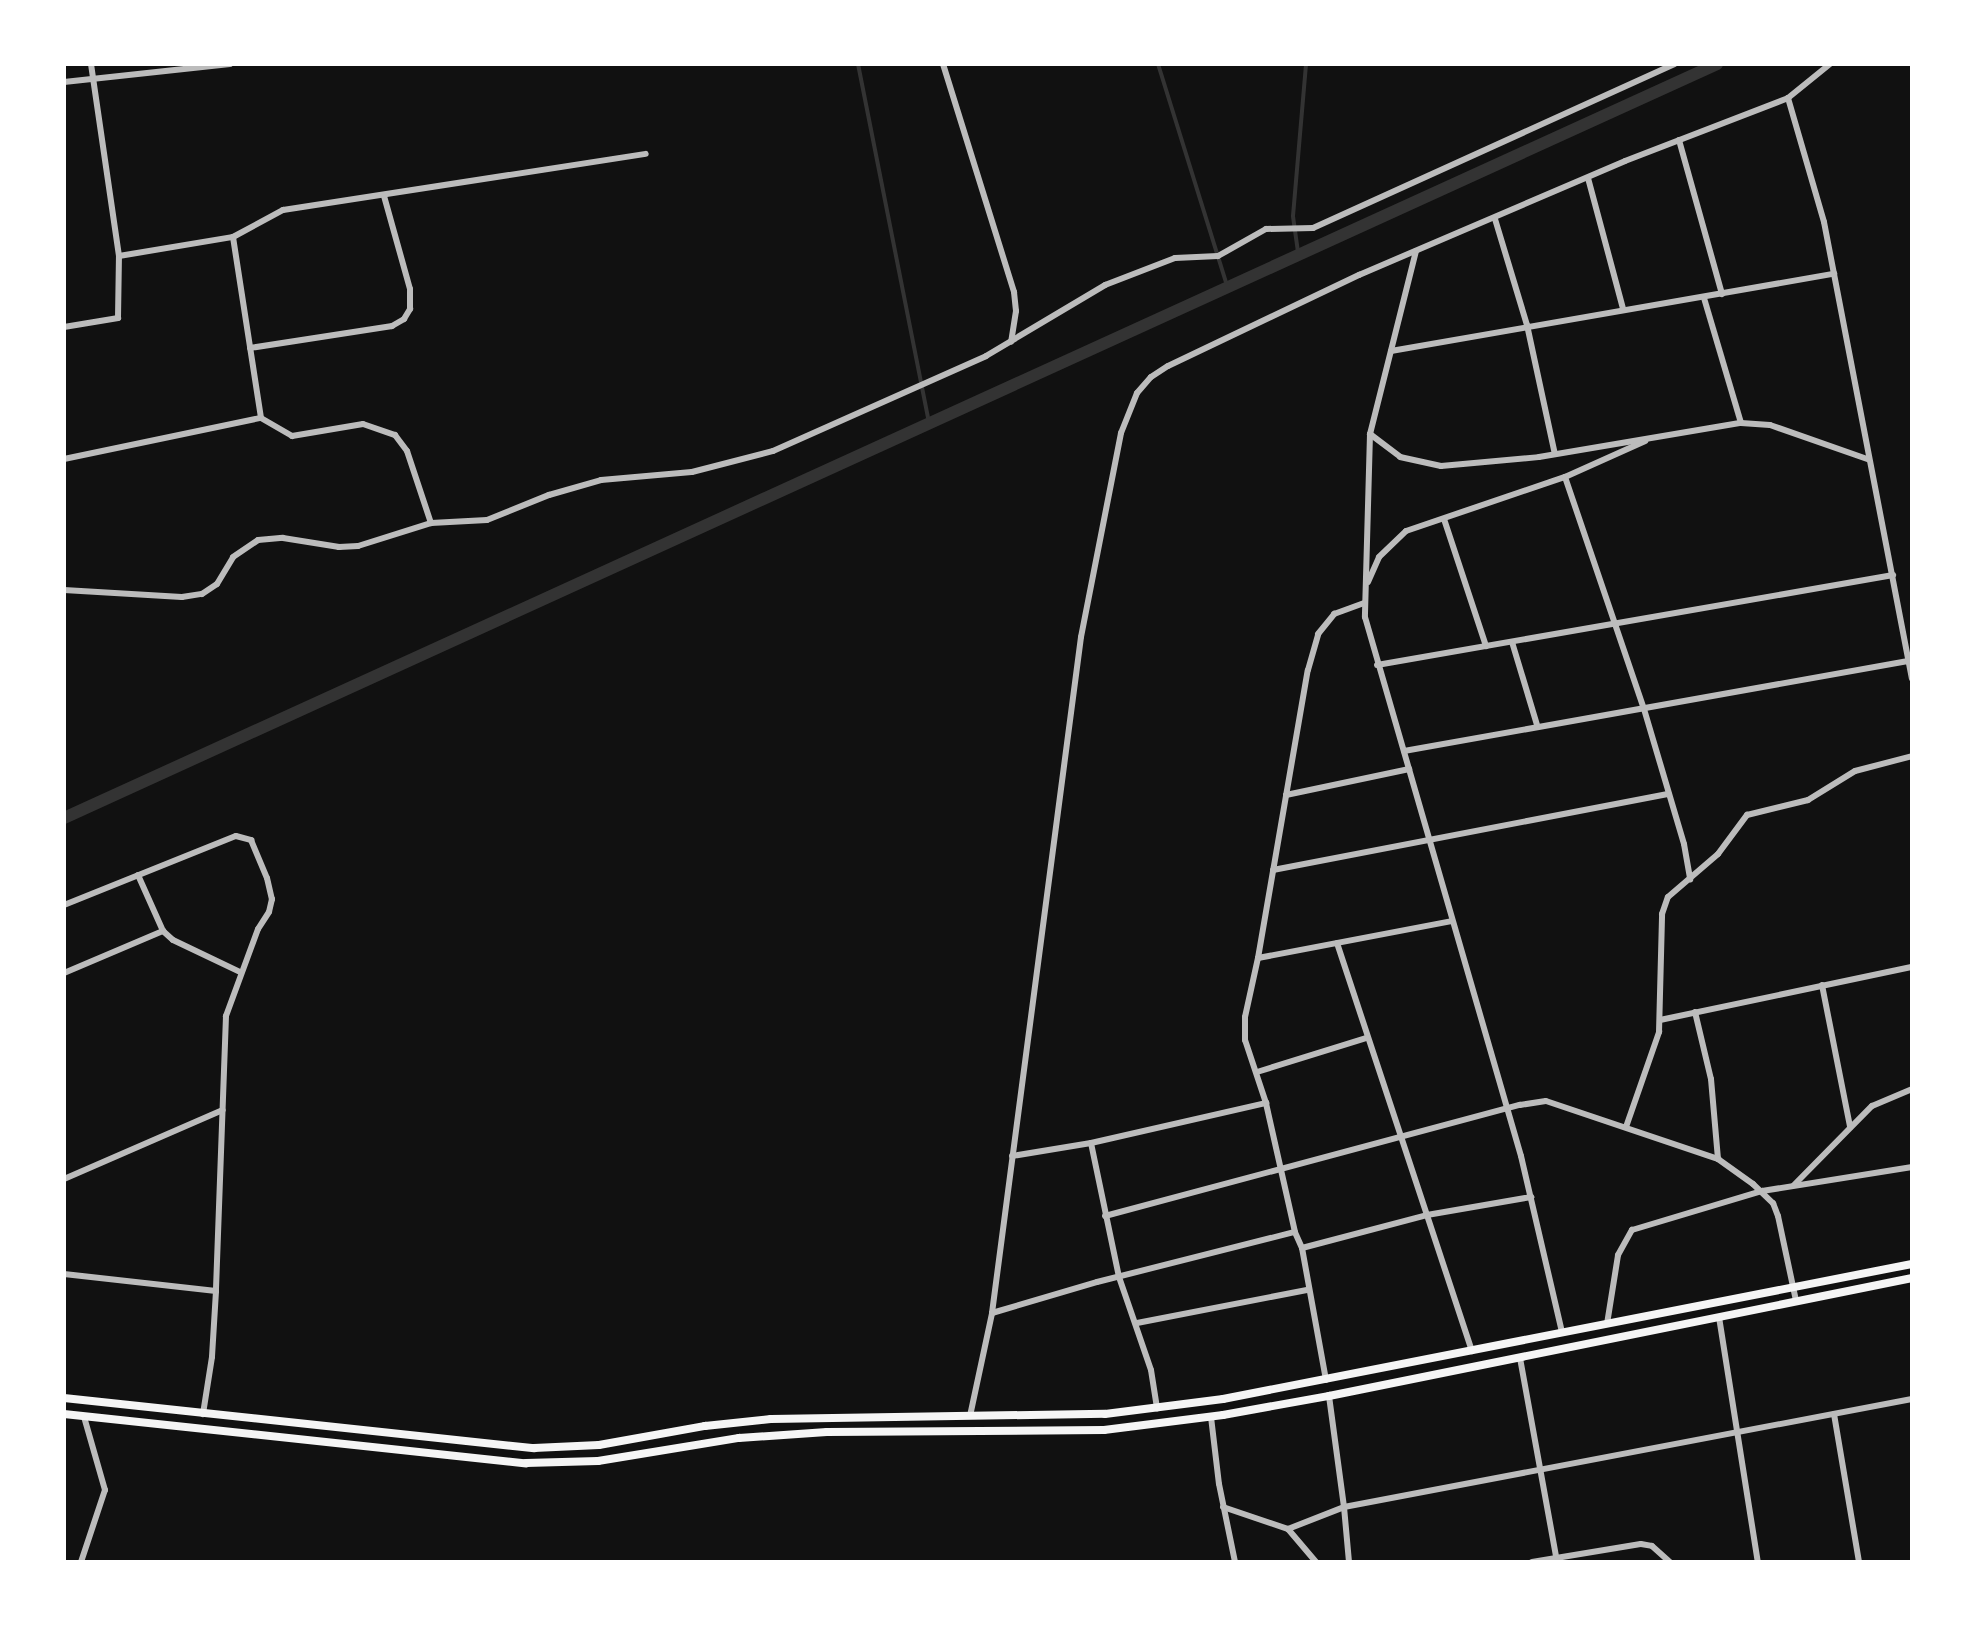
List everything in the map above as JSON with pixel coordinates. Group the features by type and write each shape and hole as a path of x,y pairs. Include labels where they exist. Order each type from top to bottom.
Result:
{"main road":[{"path":"64,1398 534,1448 599,1445 705,1426 771,1419 1157,1409 1326,1380 1912,1264"},
{"path":"64,1414 548,1463 598,1461 739,1438 856,1432 1078,1431 1211,1417 1329,1396 1912,1278"}],"street":[{"path":"64,327 118,318 119,256 91,64"},
{"path":"64,82 230,64"},
{"path":"943,64 1014,292 1016,311 1011,342"},
{"path":"64,588 182,597 202,594 217,584 233,557 258,540 283,538 339,547 358,546 431,523 487,520 585,484 692,472 740,461 900,396 1011,342 1105,285 1175,258 1218,256 1266,229 1313,228 1675,64"},
{"path":"970,1416 992,1313 1081,637 1115,462 1130,404 1151,377 1168,366 1416,251 1679,140 1788,98 1830,64"},
{"path":"1788,98 1818,190 1867,459 1912,679"},
{"path":"1679,140 1722,294"},
{"path":"119,256 233,237 283,210 646,154"},
{"path":"1588,178 1623,309"},
{"path":"250,348 392,326 404,319 410,309 410,289 384,196"},
{"path":"1495,219 1527,325 1555,454"},
{"path":"233,237 261,418"},
{"path":"1416,251 1370,434 1364,600 1377,665 1508,1110 1562,1332"},
{"path":"1391,351 1834,274"},
{"path":"1704,298 1741,423"},
{"path":"64,459 261,418 292,436 363,424 395,435 407,451 431,523"},
{"path":"1370,434 1393,453 1416,463 1441,466 1555,454 1741,423 1770,425 1867,459"},
{"path":"1364,600 1370,573 1392,541 1406,531 1565,477 1652,438"},
{"path":"1565,477 1644,709 1684,844 1690,879"},
{"path":"1444,519 1486,646"},
{"path":"1377,665 1893,575"},
{"path":"1326,1380 1307,1290 1302,1248 1295,1232 1266,1103 1245,1040 1245,1017 1318,634 1334,614 1364,600"},
{"path":"1512,642 1537,725"},
{"path":"1404,751 1908,661"},
{"path":"1626,1127 1654,1053 1660,1020 1664,904 1718,854 1747,815 1808,800 1855,771 1912,756"},
{"path":"1286,795 1409,769"},
{"path":"1273,870 1668,794"},
{"path":"64,905 236,836 251,840 272,899 240,972 226,1016 216,1291 212,1357 203,1414"},
{"path":"138,875 163,931 196,953 240,972"},
{"path":"1258,958 1452,921"},
{"path":"64,973 163,931"},
{"path":"1337,943 1472,1351"},
{"path":"1660,1020 1912,967"},
{"path":"1822,985 1850,1127"},
{"path":"1695,1012 1711,1079 1718,1159"},
{"path":"1257,1072 1366,1038"},
{"path":"1794,1185 1872,1106 1912,1089"},
{"path":"1105,1216 1546,1101 1718,1159 1762,1191 1778,1216 1796,1301"},
{"path":"1012,1156 1091,1143 1266,1103"},
{"path":"64,1179 223,1110"},
{"path":"1091,1143 1119,1277 1151,1370 1157,1409"},
{"path":"1607,1324 1618,1255 1632,1230 1762,1191 1912,1167"},
{"path":"1302,1248 1427,1215 1531,1197"},
{"path":"992,1313 1295,1232"},
{"path":"64,1274 216,1291"},
{"path":"1137,1323 1307,1290"},
{"path":"1719,1317 1758,1562"},
{"path":"1520,1358 1557,1559"},
{"path":"1329,1396 1349,1562"},
{"path":"1288,1529 1344,1507 1912,1399"},
{"path":"1834,1414 1859,1562"},
{"path":"81,1562 105,1490 84,1417"},
{"path":"1211,1417 1223,1507 1235,1562"},
{"path":"1223,1507 1288,1529 1316,1562"},
{"path":"1532,1562 1641,1544 1652,1546 1670,1562"}],"waterway":[{"path":"858,64 929,423"},
{"path":"1158,64 1227,285"},
{"path":"1298,252 1293,216 1306,64"},
{"path":"64,818 1717,64"}]}
